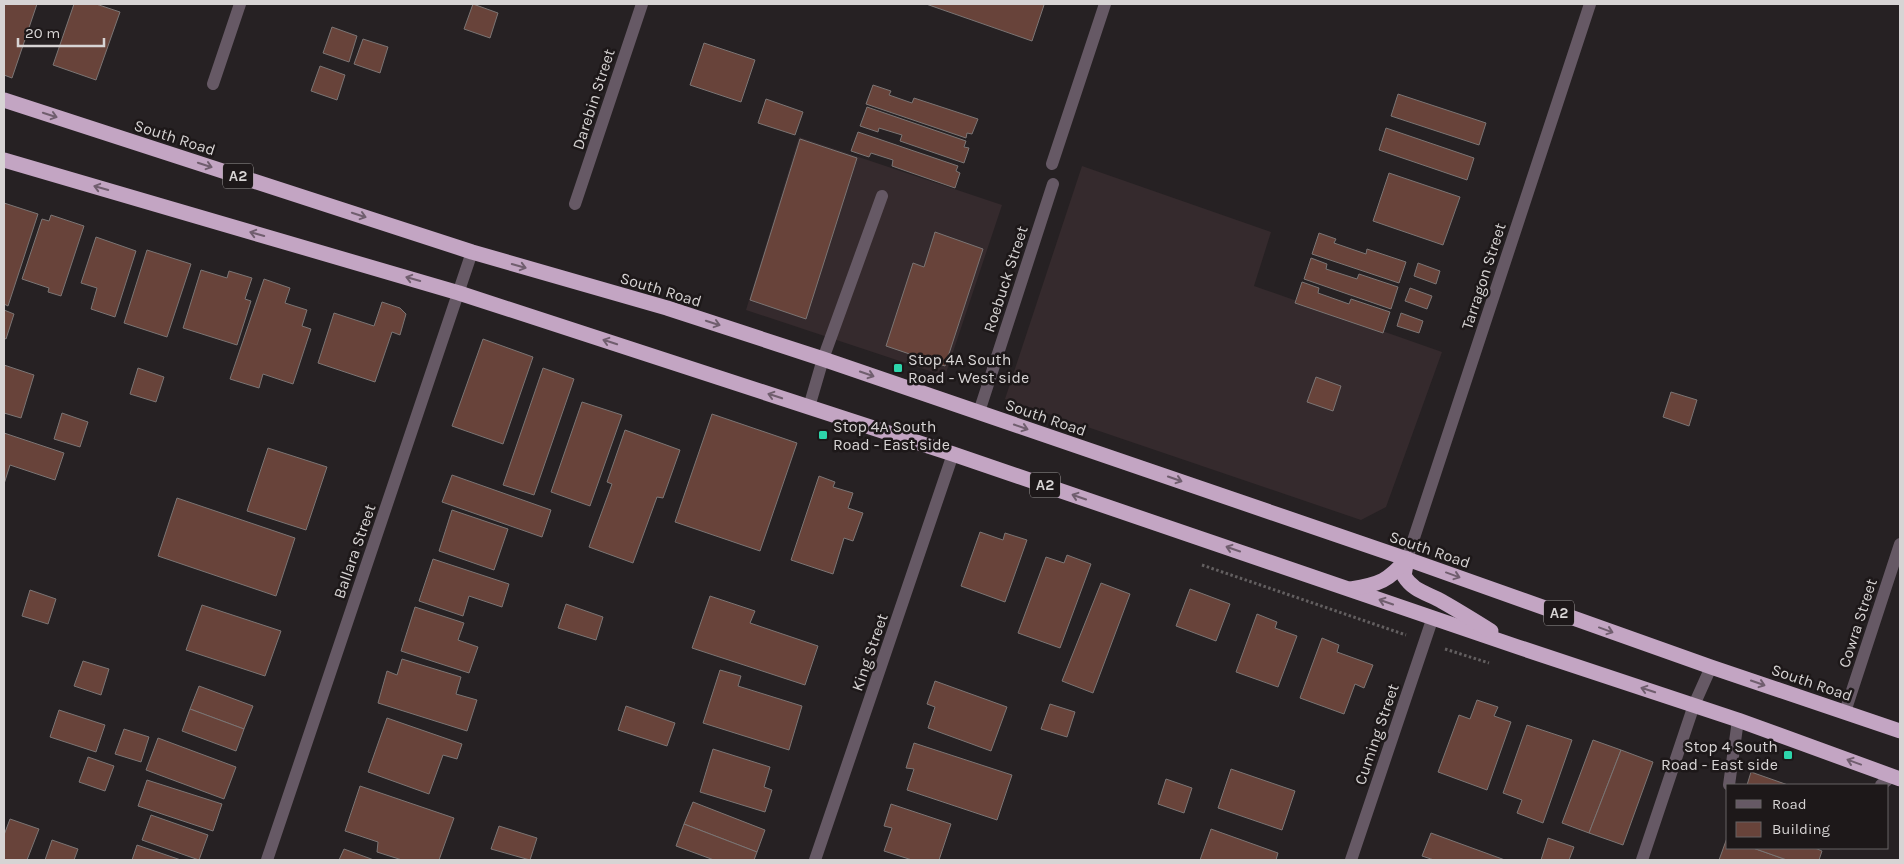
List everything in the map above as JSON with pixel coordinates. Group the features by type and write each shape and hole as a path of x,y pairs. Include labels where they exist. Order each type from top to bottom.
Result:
{"highway":[{"name":"South Road","path":"4,100 472,252 667,308 824,359 1900,731"},
{"name":"A2","path":"4,160 459,293 953,454 1738,720 1891,780"},
{"path":"1350,589 1382,581 1392,576 1407,559"},
{"path":"1407,559 1404,576 1413,587 1441,601 1518,647"}],"street":[{"path":"213,84 240,4"},
{"name":"Darebin Street","path":"575,204 642,4"},
{"path":"1052,164 1105,4"},
{"name":"Tarragon Street","path":"1407,559 1590,4"},
{"name":"Roebuck Street","path":"979,412 1053,184"},
{"path":"809,407 824,359 882,196"},
{"name":"Ballara Street","path":"267,860 472,252"},
{"name":"King Street","path":"815,860 953,454"},
{"name":"Cowra Street","path":"1845,712 1900,544"},
{"name":"Cuming Street","path":"1351,860 1432,617"},
{"path":"1642,860 1694,705 1711,667"},
{"path":"1729,784 1738,720"}],"shaded area":[{"path":"799,137 1002,205 945,376 746,310"},
{"path":"1082,166 1271,232 1254,286 1442,352 1386,507 1361,520 1005,399"}],"building":[{"path":"4,4 37,4 12,78 4,75"},
{"path":"74,4 96,4 120,12 96,80 53,65"},
{"path":"473,4 498,13 490,38 464,29"},
{"path":"926,4 1041,4 1044,5 1032,41"},
{"path":"332,27 357,36 349,62 323,53"},
{"path":"363,39 388,47 380,73 354,64"},
{"path":"704,43 755,60 741,102 690,85"},
{"path":"320,66 345,75 337,100 311,91"},
{"path":"873,85 891,91 889,95 912,103 914,98 978,119 972,134 967,133 966,138 866,104"},
{"path":"1398,94 1486,123 1479,145 1391,116"},
{"path":"766,99 803,112 795,135 758,123"},
{"path":"867,107 966,141 964,147 969,148 964,163 900,141 902,135 879,128 878,132 860,126"},
{"path":"1386,128 1474,158 1467,180 1379,150"},
{"path":"858,132 958,166 956,171 960,173 955,188 892,166 893,160 871,153 869,157 851,151"},
{"path":"800,139 857,158 806,319 750,300"},
{"path":"1389,173 1460,197 1443,245 1373,221"},
{"path":"4,203 38,214 8,306 4,304"},
{"path":"51,215 84,226 61,296 48,292 49,288 22,279 42,219 49,221"},
{"path":"935,232 983,249 945,366 886,346 913,263 924,267"},
{"path":"1319,233 1336,239 1334,243 1366,254 1367,249 1406,262 1399,283 1312,254"},
{"path":"96,237 136,251 115,317 91,309 97,288 81,283"},
{"path":"147,250 191,264 167,337 124,323"},
{"path":"1311,258 1327,264 1326,269 1357,279 1359,274 1398,287 1391,309 1304,279"},
{"path":"1418,263 1440,271 1436,284 1414,276"},
{"path":"201,270 227,278 229,271 252,278 245,299 251,301 237,345 183,328"},
{"path":"264,279 290,288 285,303 307,310 302,326 311,329 293,384 263,374 259,388 230,379"},
{"path":"1302,282 1319,288 1318,293 1349,304 1351,299 1390,312 1383,333 1295,303"},
{"path":"1410,288 1432,296 1427,309 1405,301"},
{"path":"382,302 400,308 406,314 400,335 392,332 375,382 318,363 334,313 374,326"},
{"path":"4,310 14,314 6,339 4,338"},
{"path":"1401,313 1423,321 1419,333 1397,326"},
{"path":"483,339 533,357 503,444 452,426"},
{"path":"4,365 34,375 21,418 4,413"},
{"path":"138,368 164,377 156,402 130,394"},
{"path":"543,368 574,379 534,495 503,485"},
{"path":"1316,377 1341,386 1333,411 1307,402"},
{"path":"1671,392 1697,400 1689,426 1663,417"},
{"path":"582,402 622,415 590,506 551,492"},
{"path":"62,413 88,422 80,447 54,439"},
{"path":"712,414 797,443 760,551 675,522"},
{"path":"625,430 680,450 663,498 657,497 633,563 589,547 612,484 607,482"},
{"path":"4,433 64,453 55,480 10,465 4,484"},
{"path":"268,448 327,467 306,530 247,511"},
{"path":"452,475 551,510 542,537 442,502"},
{"path":"819,476 835,482 833,487 853,493 848,508 863,513 853,541 844,538 833,574 791,560"},
{"path":"177,498 295,538 276,596 158,556"},
{"path":"452,510 508,529 494,570 439,551"},
{"path":"980,532 1003,540 1005,533 1027,540 1005,602 961,586"},
{"path":"1067,555 1091,564 1060,648 1018,633 1046,557 1064,563"},
{"path":"433,559 509,584 502,607 469,596 463,616 419,601"},
{"path":"1101,583 1130,594 1093,693 1062,681"},
{"path":"1190,589 1230,604 1216,641 1176,626"},
{"path":"30,590 56,599 48,624 22,616"},
{"path":"710,596 755,611 750,623 818,646 805,685 692,648"},
{"path":"566,604 603,617 596,640 558,628"},
{"path":"202,605 281,631 265,676 186,650"},
{"path":"415,607 464,623 458,640 478,647 469,673 401,651"},
{"path":"1257,614 1277,622 1275,628 1297,636 1278,687 1236,672"},
{"path":"1322,638 1339,645 1337,652 1373,665 1364,688 1355,684 1344,714 1300,698"},
{"path":"402,659 461,677 456,694 477,700 467,731 378,703 387,671 397,675"},
{"path":"83,661 109,669 101,695 74,686"},
{"path":"720,670 741,676 738,686 802,706 789,750 703,723"},
{"path":"935,681 1007,707 991,751 928,728 935,707 927,704"},
{"path":"199,686 253,706 244,729 190,709"},
{"path":"1477,700 1498,707 1494,716 1511,722 1487,790 1438,772 1459,715 1470,719"},
{"path":"1050,704 1075,712 1067,737 1041,729"},
{"path":"626,706 675,723 667,746 618,730"},
{"path":"190,709 244,729 236,751 182,731"},
{"path":"59,710 105,725 96,752 50,737"},
{"path":"387,718 462,744 457,759 443,755 429,794 368,772"},
{"path":"1527,725 1572,740 1543,823 1517,813 1522,800 1503,793"},
{"path":"124,729 149,737 141,762 115,754"},
{"path":"158,738 236,767 224,799 146,770"},
{"path":"1593,740 1621,750 1589,833 1562,823"},
{"path":"914,743 1012,775 997,820 907,790 914,769 906,768"},
{"path":"713,749 770,767 764,787 772,790 765,812 700,792"},
{"path":"1621,750 1653,762 1623,845 1589,833"},
{"path":"88,757 114,766 105,791 79,782"},
{"path":"1231,769 1295,791 1282,830 1218,808"},
{"path":"1751,772 1785,784 1747,784"},
{"path":"1166,779 1192,788 1184,813 1158,804"},
{"path":"147,780 222,804 213,831 138,806"},
{"path":"360,786 454,818 439,860 402,860 377,852 378,842 345,831"},
{"path":"693,802 765,830 757,852 684,824"},
{"path":"891,804 951,824 939,860 912,860 884,851 892,828 884,826"},
{"path":"151,815 208,835 199,860 142,840"},
{"path":"10,819 39,829 27,860 4,860 4,835"},
{"path":"684,824 757,852 754,860 714,860 676,846"},
{"path":"499,826 537,838 530,860 491,849"},
{"path":"1211,829 1278,853 1276,860 1200,860"},
{"path":"1431,833 1505,860 1434,860 1422,856"},
{"path":"1548,838 1574,847 1569,860 1541,860"},
{"path":"52,840 78,849 74,860 45,860"},
{"path":"1726,841 1726,849 1756,849 1787,860 1719,860"},
{"path":"137,845 181,860 132,860"},
{"path":"344,849 374,860 339,860"},
{"path":"1756,849 1817,849 1822,851 1819,860 1787,860"}],"place":[{"name":"Stop 4A South Road - West side","path":"898,368"},
{"name":"Stop 4A South Road - East side","path":"823,435"},
{"name":"Stop 4 South Road - East side","path":"1788,755"}]}
